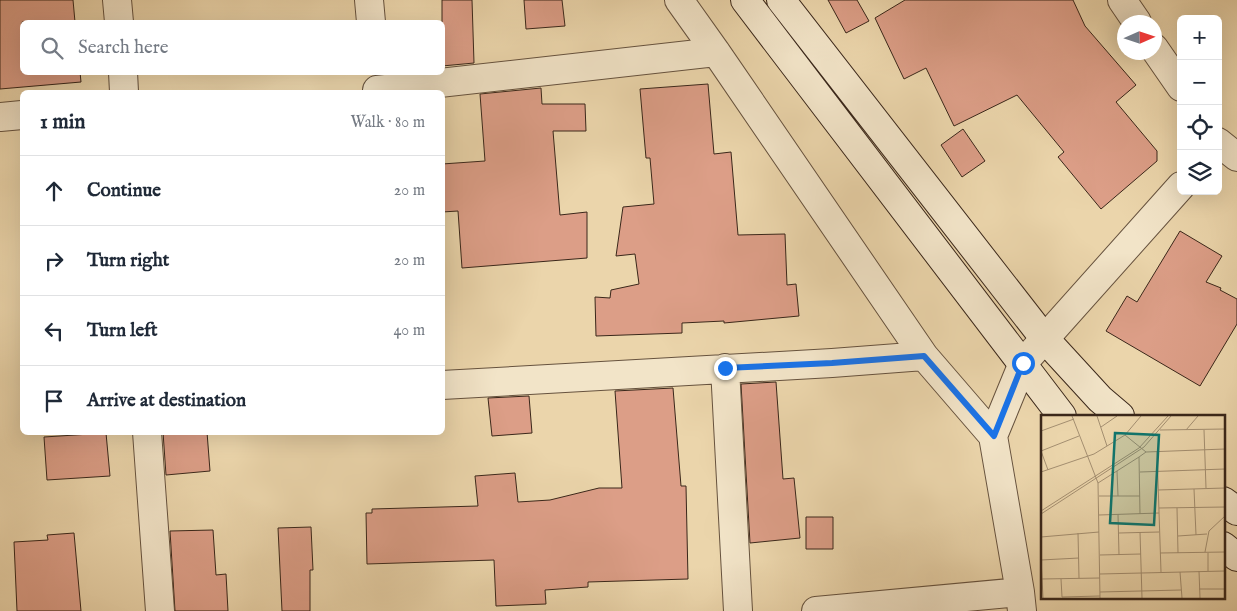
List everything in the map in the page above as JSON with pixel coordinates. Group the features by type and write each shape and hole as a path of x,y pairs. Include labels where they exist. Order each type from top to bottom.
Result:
{"street":[{"path":"117,0 119,20"},
{"path":"369,0 371,20"},
{"path":"679,0 924,356 994,436"},
{"path":"745,0 1061,415"},
{"path":"781,0 1044,338 1100,399 1119,415"},
{"path":"1122,0 1132,15"},
{"path":"376,85 716,52"},
{"path":"1162,60 1177,81"},
{"path":"123,75 124,90"},
{"path":"0,117 20,115"},
{"path":"816,611 1021,602 994,436 1023,363 1177,190"},
{"path":"445,385 924,356"},
{"path":"725,368 738,611"},
{"path":"147,435 160,611"},
{"path":"1224,502 1237,511"},
{"path":"1224,547 1237,557"}],"building":[{"path":"0,0 73,0 75,20 20,20 20,75 80,75 81,82 0,89"},
{"path":"442,0 472,0 474,63 445,66 445,20 442,20"},
{"path":"524,0 562,0 565,26 526,29"},
{"path":"828,0 857,0 869,21 846,33"},
{"path":"905,0 1073,0 1085,26 1136,85 1116,102 1157,151 1157,161 1101,209 1058,157 1064,152 1017,95 954,126 926,68 904,79 875,18"},
{"path":"708,84 714,154 731,152 738,235 785,234 787,285 796,284 799,316 724,323 724,321 682,323 682,333 596,336 595,297 610,298 611,290 639,284 635,254 616,256 623,207 654,204 650,158 646,158 640,89"},
{"path":"541,88 542,104 585,104 586,131 553,131 560,215 587,212 587,258 462,268 458,211 445,212 445,164 485,161 480,94"},
{"path":"963,129 985,161 962,177 941,145"},
{"path":"1180,231 1222,256 1206,282 1221,288 1220,290 1237,299 1237,324 1200,386 1106,331 1127,296 1137,302"},
{"path":"776,382 783,479 794,478 800,538 750,543 741,384"},
{"path":"673,388 681,486 686,486 688,579 588,582 588,587 545,590 546,604 496,606 494,560 367,564 366,513 372,513 372,509 478,506 475,476 515,473 518,502 550,500 599,488 622,488 615,391"},
{"path":"529,396 532,433 492,436 488,398"},
{"path":"106,435 110,476 47,480 44,437"},
{"path":"163,435 207,435 210,471 166,475"},
{"path":"806,517 833,517 833,549 806,549"},
{"path":"311,527 313,570 310,570 310,611 282,611 278,528"},
{"path":"213,530 216,575 226,574 228,611 175,611 170,531"},
{"path":"74,533 81,611 17,611 14,542 48,540 47,535"}],"route":[{"path":"725,368 924,356 994,436 1023,363"}]}
